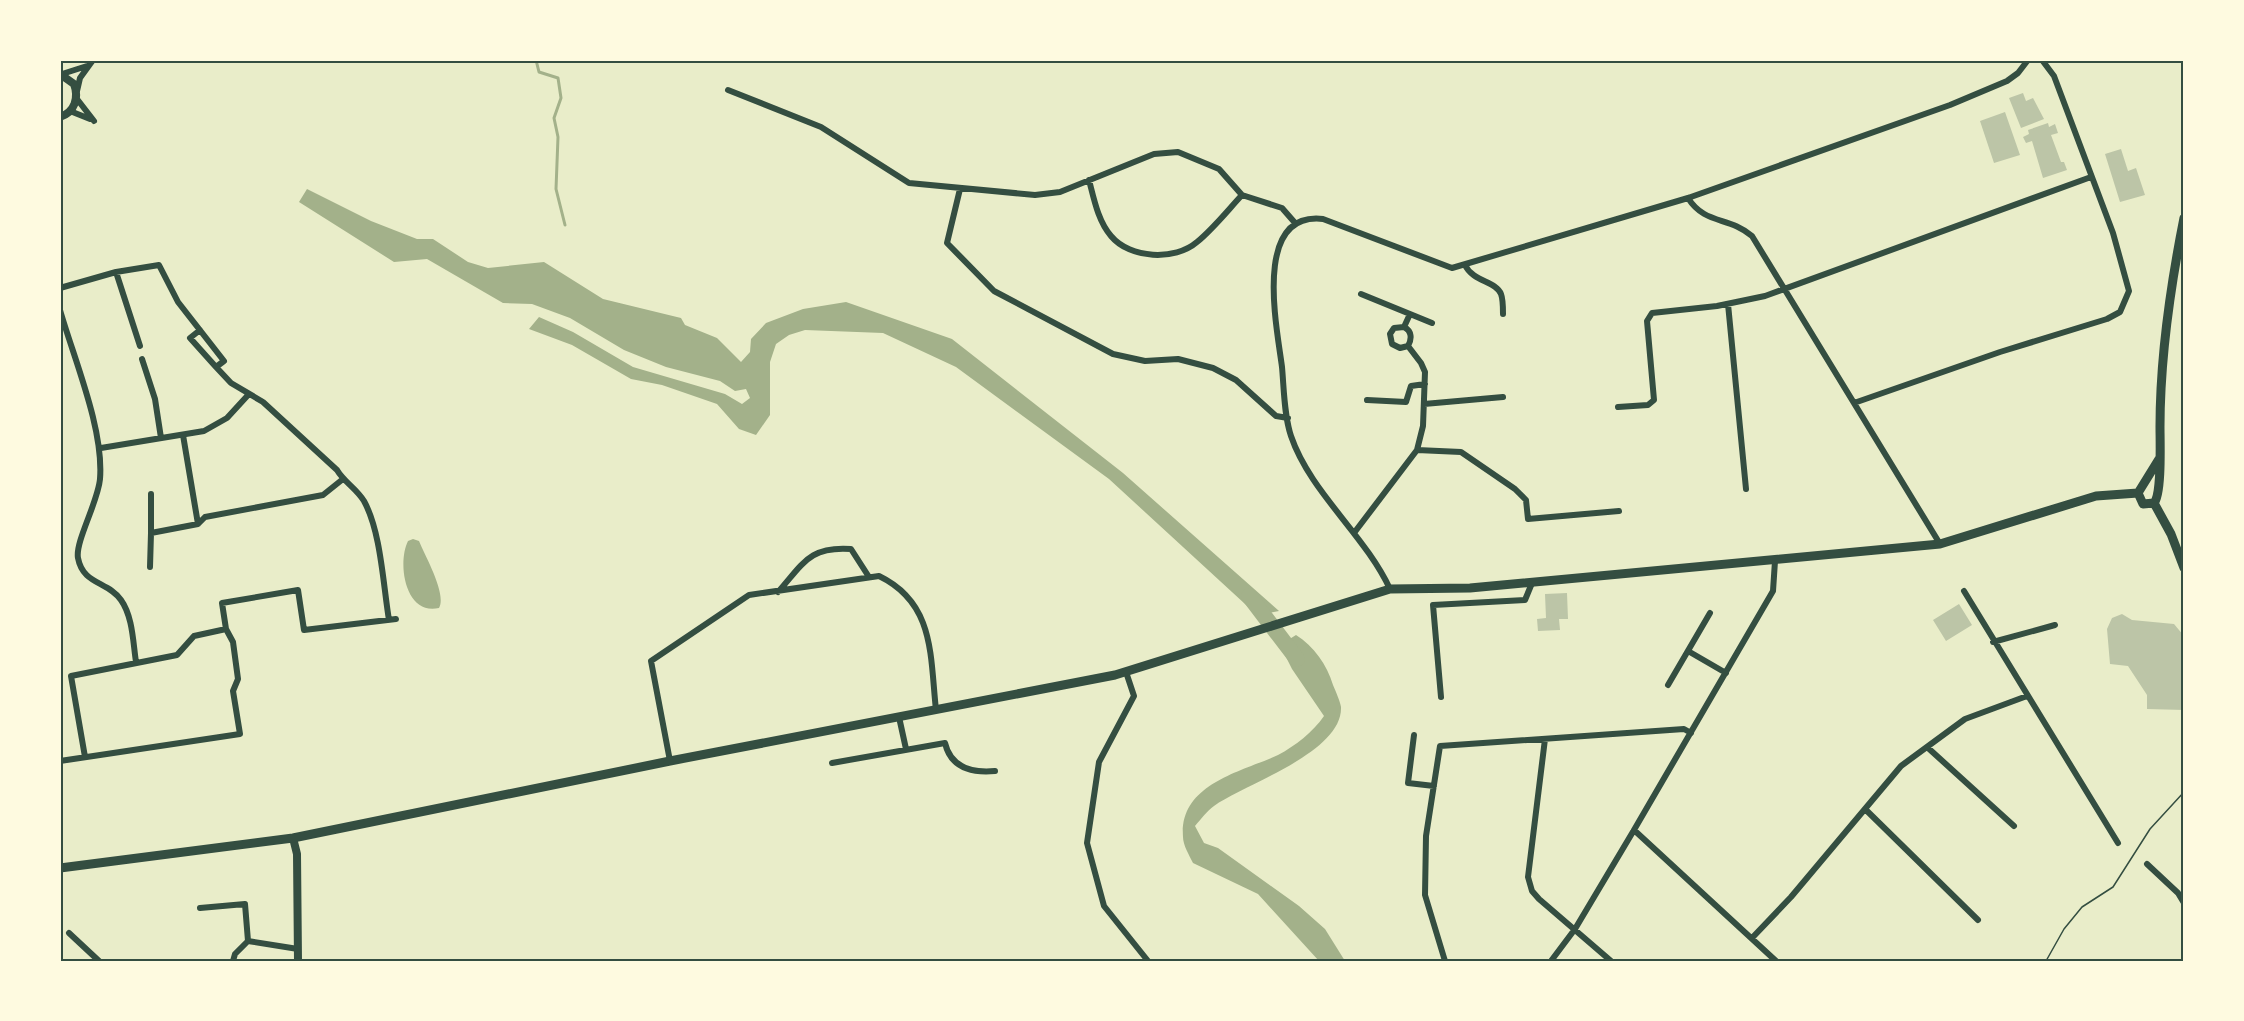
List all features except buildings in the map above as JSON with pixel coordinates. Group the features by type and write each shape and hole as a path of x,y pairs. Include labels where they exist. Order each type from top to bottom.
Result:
{"main road":[{"path":"2154,503 2158,497 2161,455 2160,371 2168,300 2184,218"},
{"path":"2154,503 2143,504 2141,489 2161,455"},
{"path":"60,868 293,838 670,761 1126,672 1390,589 1458,589 1532,583 1940,544 2097,496 2141,489 2150,484 2157,489"},
{"path":"2154,503 2171,534 2184,568"},
{"path":"293,838 297,854 298,961"}],"street":[{"path":"1390,589 1382,571 1316,483 1290,435 1273,280 1281,243 1296,224 1309,219 1323,219 1439,265 1452,268 1688,198 1950,105 2007,81 2018,73 2028,60"},
{"path":"1854,403 2000,352 2107,319 2120,312 2127,301 2129,291 2113,233 2054,76 2042,60"},
{"path":"61,74 90,63"},
{"path":"60,117 70,111 77,95 80,78 90,63"},
{"path":"61,74 69,78 94,121 70,111"},
{"path":"728,90 821,127 909,183 1035,195 1060,192 1154,154 1178,152 1219,169 1242,195 1282,208 1296,224"},
{"path":"1618,407 1648,405 1654,400 1649,315 1652,313 1728,304 1765,296 2091,177"},
{"path":"1089,180 1097,210 1112,238 1136,251 1160,255 1185,250 1197,243 1242,195"},
{"path":"960,189 947,243 994,291 1113,354 1145,361 1178,359 1213,368 1236,380 1276,417 1288,418"},
{"path":"1688,198 1696,212 1744,228 1752,236 1940,544"},
{"path":"60,288 116,272 159,265 178,302 224,361 216,367"},
{"path":"1465,265 1470,275 1502,294 1503,314"},
{"path":"116,272 140,346"},
{"path":"1361,294 1432,323"},
{"path":"1728,304 1746,489"},
{"path":"60,310 101,448 96,501 77,554 82,571 88,579 115,593 126,608 136,662"},
{"path":"1404,327 1410,314"},
{"path":"1404,327 1411,334 1408,346"},
{"path":"1404,327 1394,328 1390,340 1400,348 1408,346"},
{"path":"60,761 240,734 233,691 238,679 222,603 297,590 304,630 393,619 372,520 355,488 263,402 231,383 190,338 200,330"},
{"path":"1354,533 1417,450 1423,426 1425,384 1421,363 1408,346"},
{"path":"142,359 155,399 161,438"},
{"path":"1367,400 1406,402 1411,386 1425,384"},
{"path":"101,448 183,435 215,425 226,418 249,394"},
{"path":"1424,404 1503,397"},
{"path":"183,435 198,524"},
{"path":"1417,450 1461,452 1515,489 1526,500 1528,519 1619,511"},
{"path":"151,533 198,524 205,517 324,495 343,479"},
{"path":"150,567 151,494"},
{"path":"778,592 809,557 828,548 851,549 869,577"},
{"path":"1551,961 1575,929 1773,591 1775,561"},
{"path":"670,761 651,661 749,595 879,576 892,582 911,598 926,623 936,710"},
{"path":"1441,697 1433,605 1525,600 1532,583"},
{"path":"1964,591 1993,642 2118,843"},
{"path":"1668,685 1710,613"},
{"path":"1993,642 2055,625"},
{"path":"85,757 72,676 177,655 194,636 226,629"},
{"path":"1688,651 1726,673"},
{"path":"1126,672 1134,696 1099,762 1087,843 1104,906 1148,961"},
{"path":"1752,938 1791,897 1902,766 1965,719 2027,696"},
{"path":"899,717 906,749"},
{"path":"1445,961 1425,895 1426,836 1440,746 1684,729 1691,733"},
{"path":"1414,735 1408,783 1434,786"},
{"path":"1545,739 1529,882 1535,896 1611,961"},
{"path":"832,763 945,743 947,752 963,767 976,773 995,771"},
{"path":"1927,747 2014,826"},
{"path":"1865,809 1978,920"},
{"path":"1634,830 1776,961"},
{"path":"2147,864 2178,893 2184,903"},
{"path":"2178,893 2184,887"},
{"path":"200,908 245,904 248,941 235,954 233,961"},
{"path":"69,933 99,961"},
{"path":"248,941 298,949"}],"path":[{"path":"2046,961 2064,929 2082,907 2113,887 2150,829 2184,792"}],"shaded area":[{"path":"307,189 371,221 417,239 433,239 468,262 488,268 544,262 603,299 681,318 685,325 717,338 741,362 750,352 751,339 766,323 803,309 846,302 952,339 1123,473 1279,611 1257,615 1109,479 956,367 883,333 805,330 789,335 776,344 770,362 770,415 756,435 739,429 717,404 662,385 631,379 572,345 529,329 539,317 573,332 633,367 725,394 742,404 750,398 746,389 735,391 720,381 666,367 624,350 570,318 532,304 503,303 427,259 394,262 299,202"},
{"path":"413,539 419,541 438,585 441,602 439,608 427,608 418,604 411,596 407,586 403,562 408,541"},
{"path":"1296,635 1314,650 1327,670 1341,707 1337,724 1326,739 1310,753 1290,766 1228,797 1206,813 1195,826 1204,843 1218,848 1299,906 1325,929 1345,961 1319,961 1258,894 1193,863 1183,840 1184,819 1191,804 1202,792 1231,774 1278,755 1309,733 1324,716 1292,669 1280,645"}],"waterway":[{"path":"536,60 539,72 558,78 561,98 554,118 558,137 556,189 565,225"},
{"path":"1249,596 1297,659"}]}
